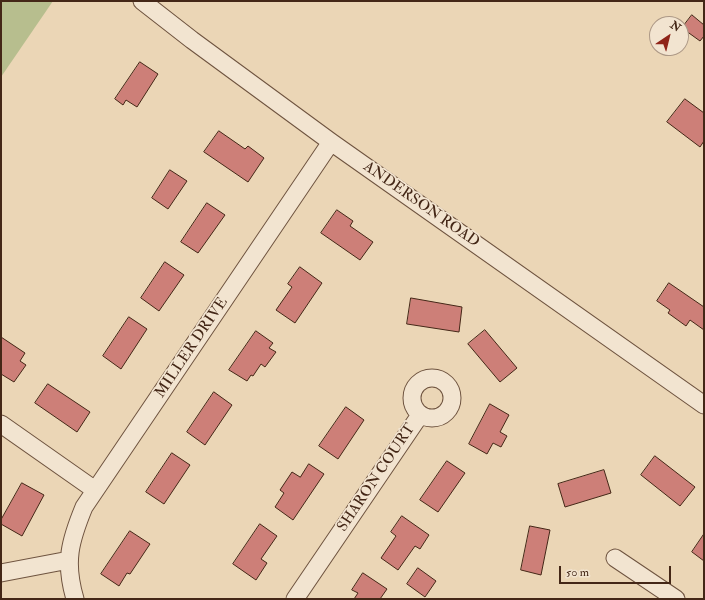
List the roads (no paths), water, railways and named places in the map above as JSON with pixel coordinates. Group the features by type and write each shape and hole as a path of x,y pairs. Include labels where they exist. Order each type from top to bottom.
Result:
{"street":[{"name":"ANDERSON ROAD","path":"142,1 192,40 331,142 704,405"},
{"name":"MILLER DRIVE","path":"74,599 70,579 69,560 71,543 84,507 331,142"},
{"name":"SHARON COURT","path":"425,379 440,379 447,384 451,391 453,400 450,408 445,414 437,418 428,418 420,415 415,410 412,403 414,388 425,379"},
{"name":"SHARON COURT","path":"295,599 420,415"},
{"path":"1,424 95,490"},
{"path":"615,558 676,599"},
{"path":"1,573 69,560"}]}
